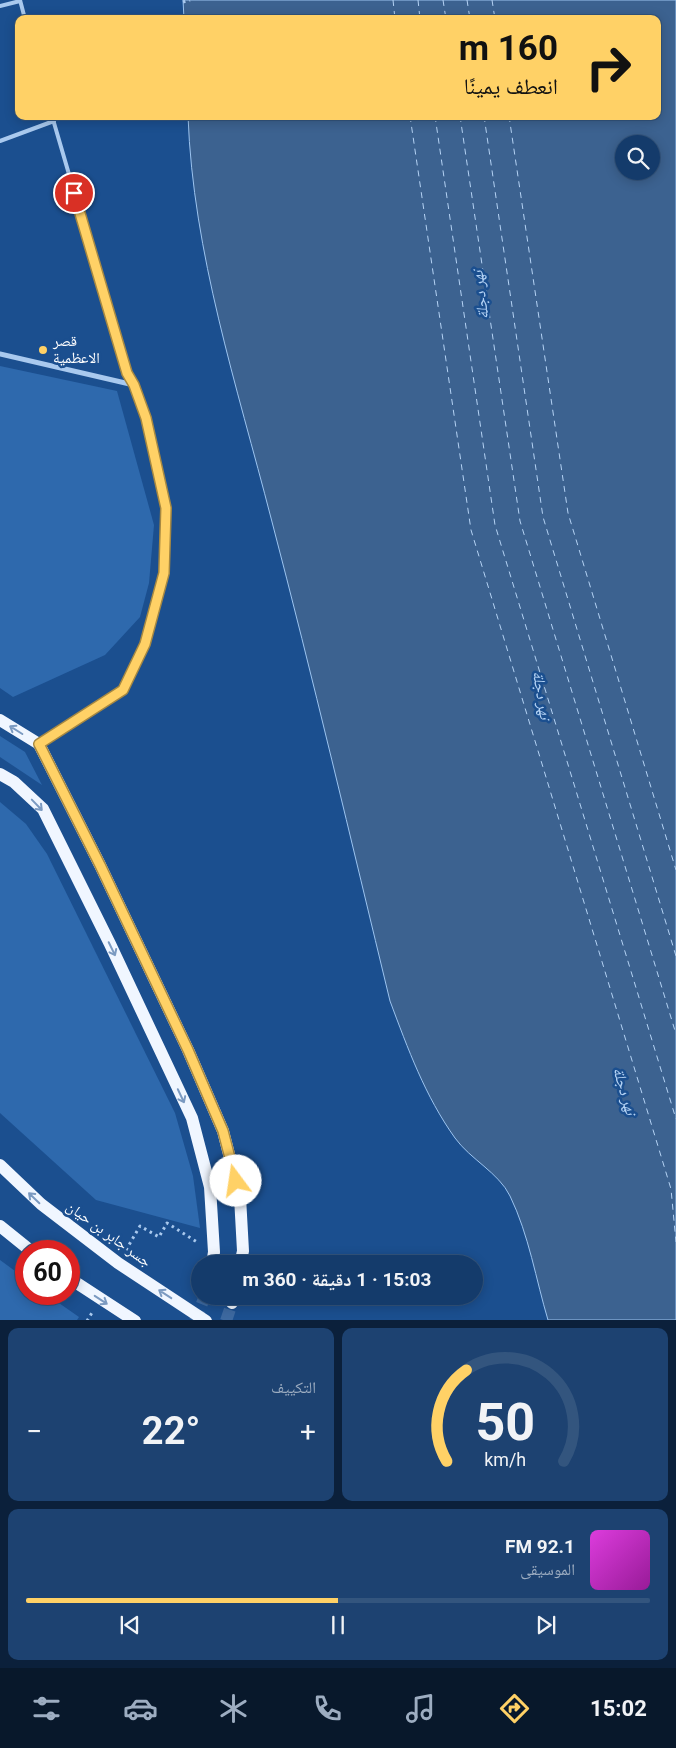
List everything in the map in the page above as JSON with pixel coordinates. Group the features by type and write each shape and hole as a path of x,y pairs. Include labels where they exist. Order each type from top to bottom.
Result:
{"main road":[{"path":"0,720 39,744 142,953 223,1131 240,1197 242,1255"},
{"path":"0,774 14,782 42,809 110,944 192,1118 210,1188 213,1255"},
{"name":"جسر جابر بن حيان","path":"0,1165 41,1204 118,1263 206,1320"},
{"path":"0,1226 17,1240"},
{"path":"80,1285 135,1320"}],"street":[{"path":"0,354 134,385"}],"lane":[{"path":"0,6 20,0 24,15"},
{"path":"0,141 48,120"},
{"path":"39,744 123,690 145,644 164,573 166,508 146,418 134,385 127,373 54,120"}],"path":[{"path":"183,2 190,0"},
{"path":"118,1263 140,1226 159,1237 167,1224 209,1255"}],"shaded area":[{"path":"0,366 117,391 154,525 149,583 140,617 105,655 13,697 0,688"},
{"path":"0,736 25,752 42,785 0,757"},
{"path":"0,802 26,824 47,854 175,1113 193,1176 200,1228 96,1200 0,1113"},
{"path":"0,1260 15,1271 15,1305 62,1305 79,1317 77,1320 0,1320"}],"water":[{"name":"نهر دجلة","path":"183,0 676,0 676,1320 548,1320 527,1242 510,1196 499,1180 461,1146 444,1122 426,1089 390,1001 302,638 231,369 207,269 198,218 188,120 661,120 661,15 184,15"}],"ferry route":[{"path":"393,0 395,15"},
{"path":"418,0 420,15"},
{"path":"443,0 445,15"},
{"path":"467,0 469,15"},
{"path":"492,0 494,15"},
{"path":"411,120 471,530 671,1189 676,1242"},
{"path":"436,120 495,525 676,1119"},
{"path":"461,120 520,521 676,1034"},
{"path":"485,120 543,517 676,956"},
{"path":"510,120 568,513 676,870"}],"tunnel":[{"path":"195,1320 201,1305"},
{"path":"226,1320 231,1305"}],"place":[{"name":"قصر الاعظمية","path":"43,350"}],"route":[{"path":"74,193 127,373 134,385 146,418 166,508 164,573 145,644 123,690 39,744 100,865 188,1050 223,1131 236,1181"}]}
